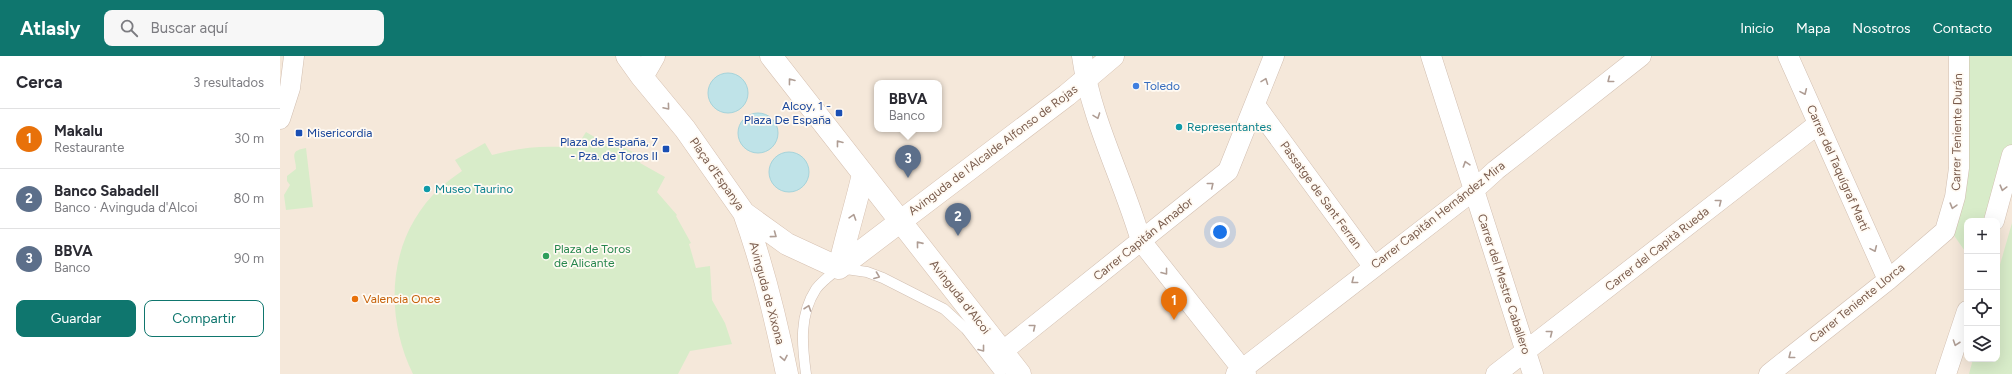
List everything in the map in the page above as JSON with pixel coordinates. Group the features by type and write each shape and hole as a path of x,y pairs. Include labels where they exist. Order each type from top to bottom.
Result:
{"main road":[{"name":"Plaça d'Espanya","path":"627,56 642,77 685,129 744,213 787,244 839,268"},
{"path":"642,77 654,56"},
{"path":"771,56 900,221 839,268"},
{"name":"Avinguda de l'Alcalde Alfonso de Rojas","path":"900,221 1067,95 1085,78 1113,56"},
{"path":"839,268 846,238 855,212 863,174"},
{"name":"Avinguda de Xixona","path":"744,213 762,267 777,324 787,374"},
{"name":"Avinguda d'Alcoi","path":"900,221 1020,374"},
{"path":"807,252 828,248 846,238"}],"street":[{"path":"280,119 290,88 294,56"},
{"path":"1082,56 1085,78 1094,110 1135,220 1141,241 1241,372"},
{"name":"Carrer Capitán Amador","path":"1003,351 1228,171 1274,56"},
{"name":"Carrer del Mestre Caballero","path":"1431,56 1533,374"},
{"name":"Carrer Capitán Hernández Mira","path":"1241,372 1373,266 1474,190 1496,170 1641,56"},
{"name":"Carrer del Taquígraf Martí","path":"1788,56 1888,280"},
{"name":"Carrer Teniente Durán","path":"1945,231 1955,197 1959,168 1959,56"},
{"name":"Passatge de Sant Ferran","path":"1255,105 1373,266"},
{"name":"Carrer del Capità Rueda","path":"1496,374 1818,124"},
{"path":"1995,218 2012,155"},
{"name":"Carrer Teniente Llorca","path":"1769,374 1888,280 1945,231"},
{"path":"1946,374 1964,320"}],"lane":[{"name":"Avinguda de Xixona","path":"806,374 802,348 803,324 808,305 817,288 839,268"},
{"name":"Avinguda d'Alcoi","path":"839,268 867,272 883,278 944,309 966,329 1001,374"}],"shaded area":[{"path":"280,56 2012,56 2012,374 280,374"}],"green space":[{"path":"1959,56 2012,56 2012,155 1995,218 1964,218 1964,250 1939,214 1959,168"},
{"name":"Plaza de Toros de Alicante","path":"586,132 610,146 614,142 642,157 640,163 665,177 657,192 677,215 676,216 691,243 689,244 696,268 710,266 712,300 725,323 732,344 690,351 678,374 413,374 403,350 397,326 395,301 396,276 401,252 410,229 423,207 442,186 462,171 455,160 485,143 492,155 534,147 576,148"},
{"path":"306,148 313,207 286,210 284,195 290,185 287,181 287,176 296,169 294,158 295,153 300,149"},
{"path":"2012,223 2012,374 1969,374 1972,362 2000,362 2000,265"}],"water":[{"path":"732,73 739,76 745,82 748,93 747,101 739,110 732,113 724,113 717,110 709,101 708,89 711,82 720,74"},
{"path":"762,113 769,116 775,122 778,133 777,141 769,150 762,153 754,153 747,150 739,141 738,129 741,122 750,114"},
{"path":"793,152 800,155 806,161 809,172 808,180 800,189 793,192 785,192 778,189 770,180 769,168 772,161 781,153"}],"place":[{"name":"Toledo","path":"1136,86"},
{"name":"Alcoy, 1 - Plaza De España","path":"839,113"},
{"name":"Representantes","path":"1179,127"},
{"name":"Misericordia","path":"299,133"},
{"name":"Plaza de España, 7 - Pza. de Toros II","path":"666,149"},
{"name":"BBVA","path":"908,178"},
{"name":"Museo Taurino","path":"427,189"},
{"name":"Banco Sabadell","path":"958,236"},
{"name":"Plaza de Toros de Alicante","path":"546,256"},
{"name":"Valencia Once","path":"355,299"},
{"name":"Makalu","path":"1174,320"}]}
